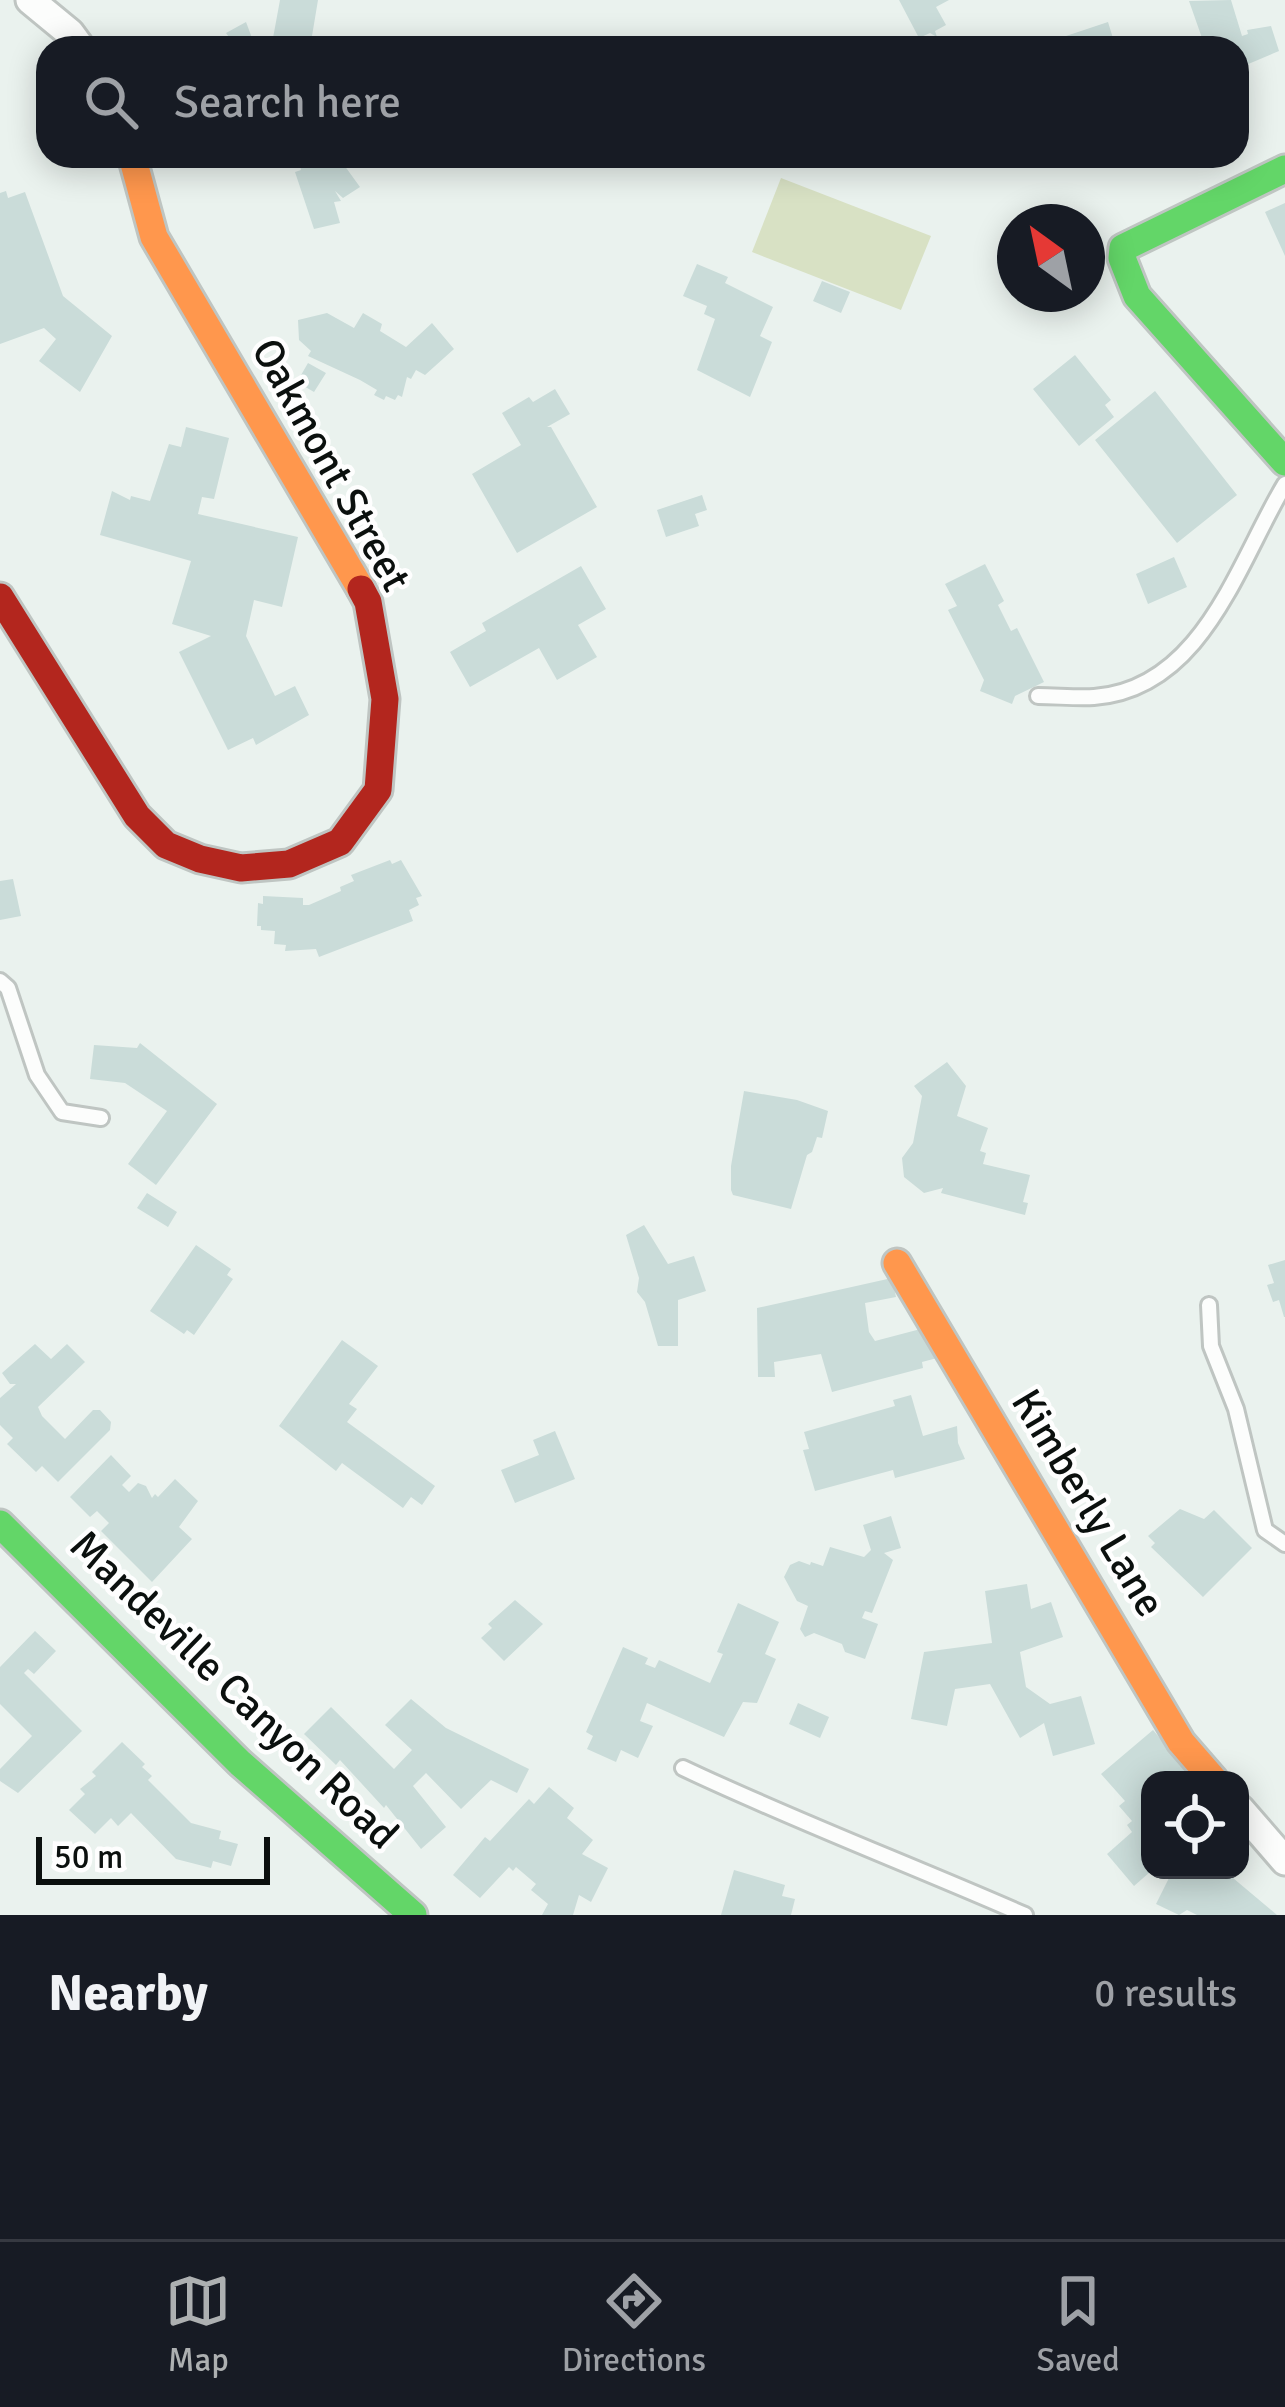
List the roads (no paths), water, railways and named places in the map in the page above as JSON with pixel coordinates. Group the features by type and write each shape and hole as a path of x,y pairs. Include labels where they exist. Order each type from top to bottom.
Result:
{"street":[{"path":"30,0 72,36"},
{"name":"Oakmont Street","path":"0,597 137,816 166,844 200,859 241,868 290,864 340,842 378,790 385,699 368,602 154,237 135,168"},
{"path":"1285,169 1123,248 1122,258 1137,296 1285,462"},
{"name":"Kimberly Lane","path":"897,1263 1181,1742 1206,1771"},
{"name":"Mandeville Canyon Road","path":"0,1524 240,1763 413,1915"},
{"path":"1249,1819 1285,1861"}],"lane":[{"path":"1038,696 1099,697 1139,684 1176,662 1229,591 1285,484"},
{"path":"0,981 8,988 37,1075 62,1112 101,1118"},
{"path":"1209,1305 1211,1346 1236,1409 1264,1530 1285,1544"},
{"path":"683,1768 1025,1915"}]}
